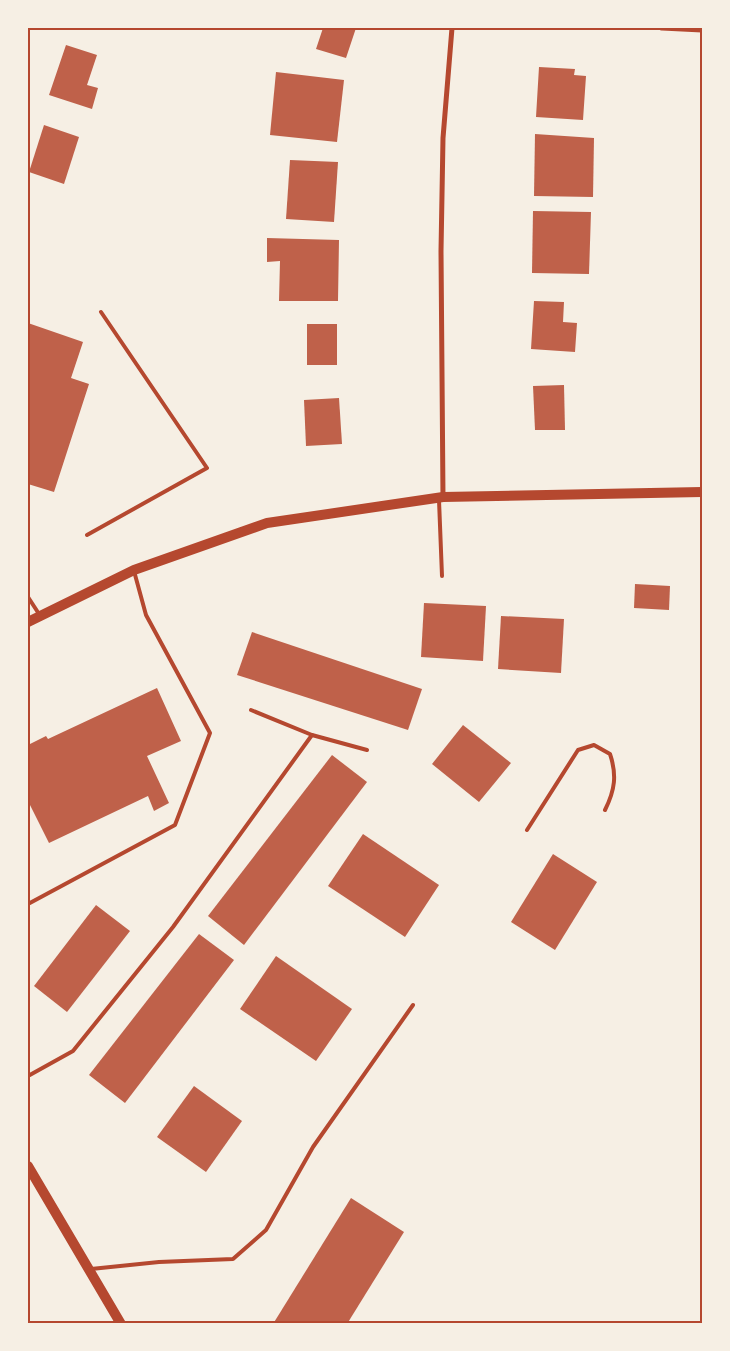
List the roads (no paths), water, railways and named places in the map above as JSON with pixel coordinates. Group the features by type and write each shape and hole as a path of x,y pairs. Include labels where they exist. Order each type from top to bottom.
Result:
{"main road":[{"path":"28,622 134,570 267,523 441,497 702,492"},
{"path":"28,1166 120,1324"}],"street":[{"path":"441,497 443,138 452,28"},
{"path":"662,28 702,30"}],"lane":[{"path":"87,535 207,468 101,312"},
{"path":"441,497 442,576"},
{"path":"28,904 175,825 210,733 146,616 134,570"},
{"path":"28,596 40,616"},
{"path":"250,710 312,735 368,750"},
{"path":"28,1076 73,1051 173,927 312,735"},
{"path":"528,830 578,750 594,745 610,754 615,771 613,794 605,810"},
{"path":"88,1269 159,1262 233,1259 266,1230 313,1147 413,1005"}]}
